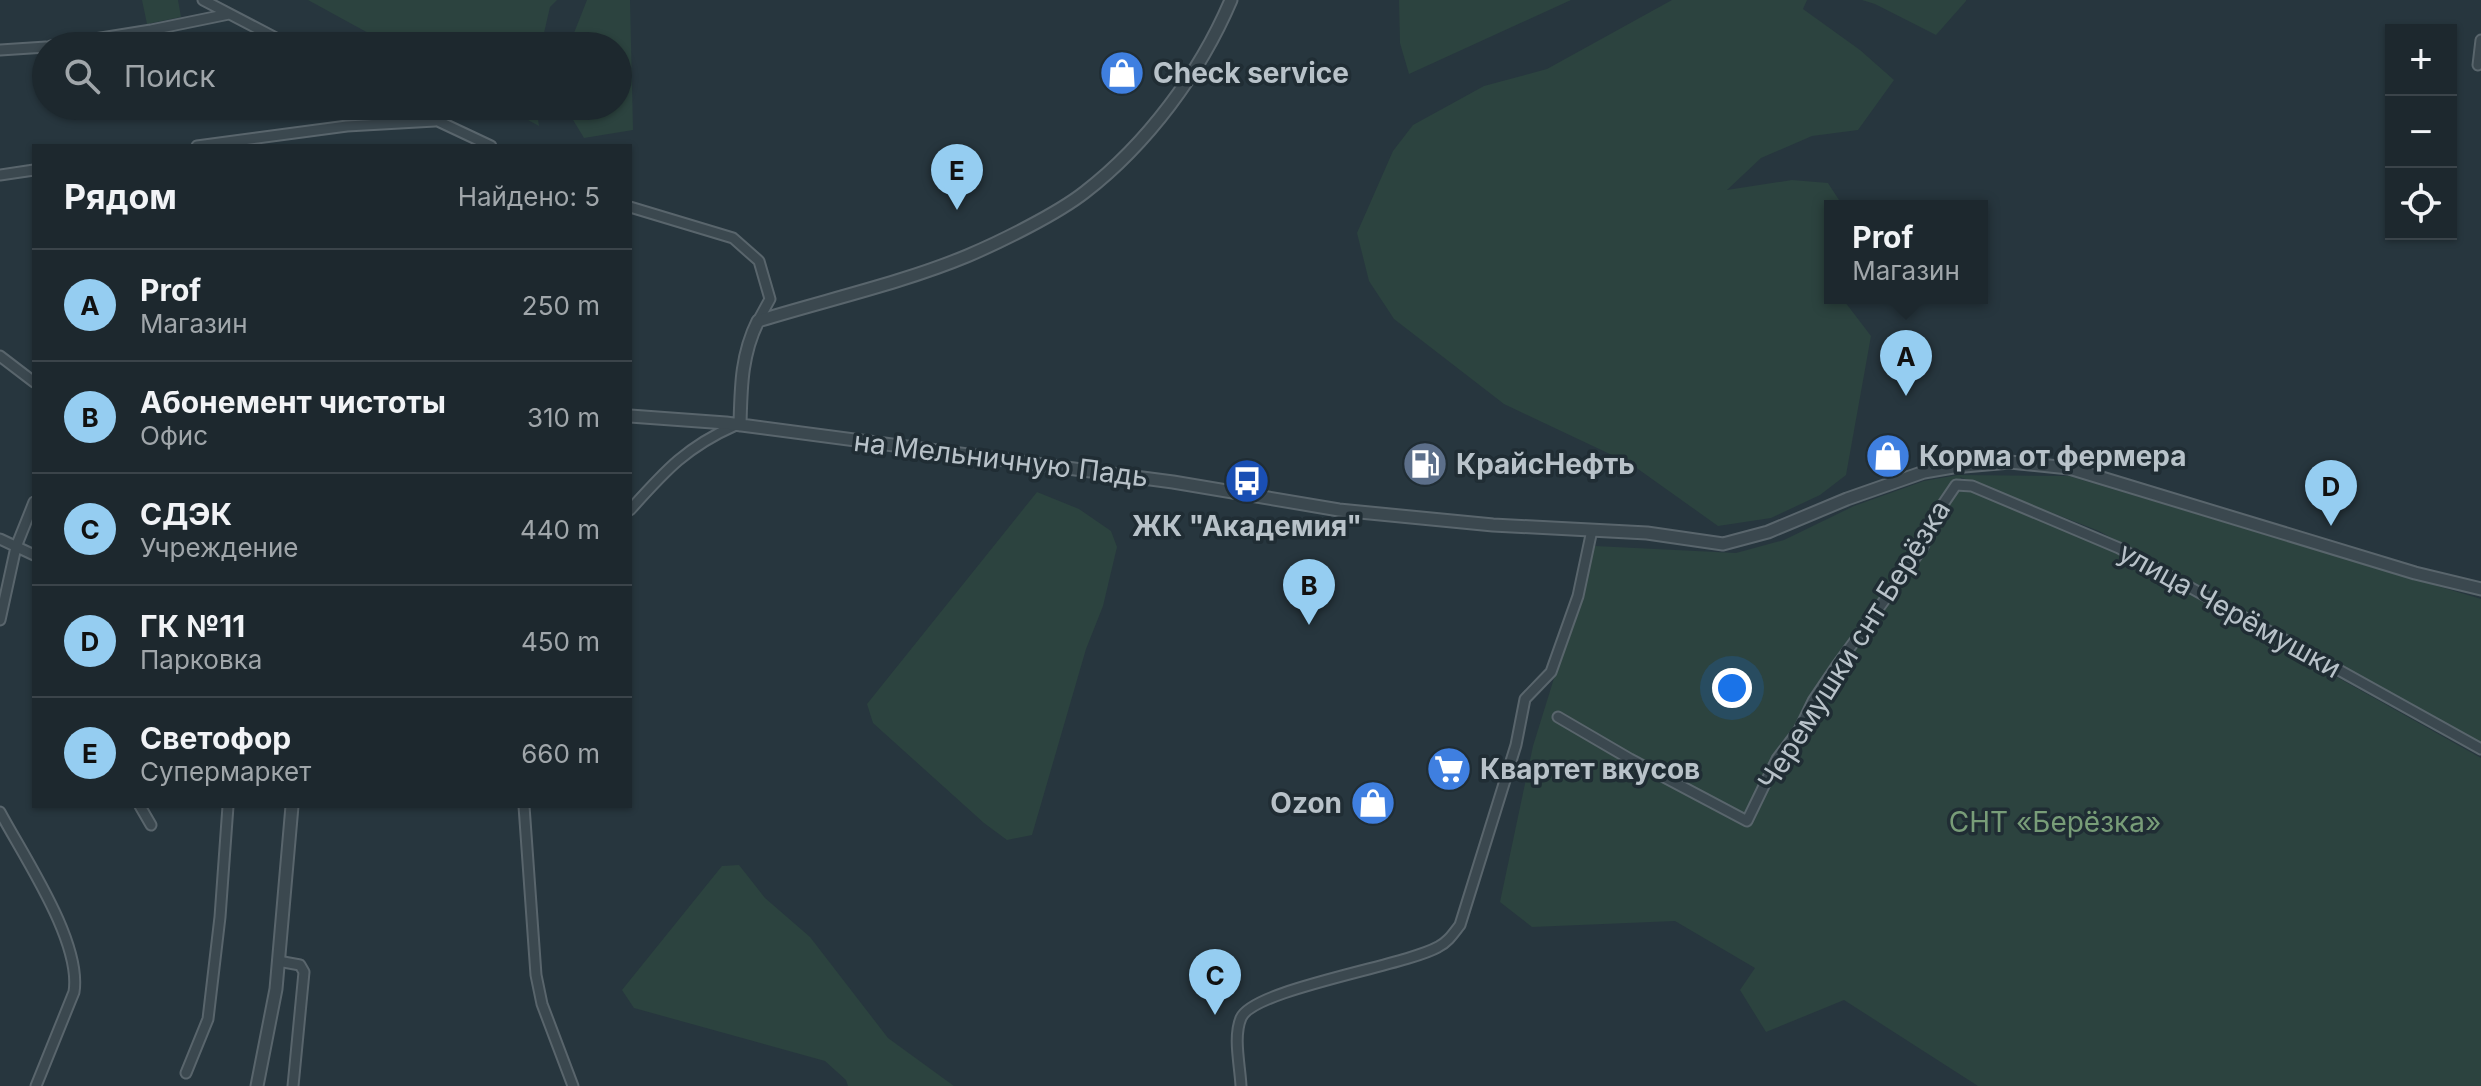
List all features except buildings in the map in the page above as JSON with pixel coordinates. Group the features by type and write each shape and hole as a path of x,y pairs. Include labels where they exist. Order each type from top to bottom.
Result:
{"street":[{"path":"203,0 264,32"},
{"path":"758,321 967,256 1082,195 1120,162 1167,108 1202,54 1231,0"},
{"path":"128,32 229,14"},
{"path":"2478,65 2481,40"},
{"path":"0,50 32,47"},
{"path":"212,144 347,126 435,121 487,144"},
{"path":"3,175 32,170"},
{"path":"632,208 733,238 759,261 770,299 749,339 741,370 738,425 708,437 681,456 632,508"},
{"path":"0,356 32,380"},
{"name":"на Мельничную Падь","path":"632,416 738,425 1173,482 1289,503 1371,513 1493,525 1647,533 1723,544 1768,532 1847,499 1924,472 2010,462 2069,468 2415,573 2481,589"},
{"name":"Черемушки снт Берёзка","path":"1558,717 1747,821 1777,759 1799,730 1813,701 1838,664 1923,547 1935,516 1956,485 1972,486"},
{"name":"улица Черёмушки","path":"1972,486 2119,548 2481,749"},
{"path":"0,620 16,547 32,507"},
{"path":"1241,1086 1238,1033 1242,1016 1251,1006 1286,992 1426,952 1450,938 1460,925 1516,745 1525,699 1551,672 1578,596 1592,530"},
{"path":"0,539 32,554"},
{"path":"141,808 151,825"},
{"path":"186,1073 208,1019 228,808"},
{"path":"257,1086 268,1039 278,961 292,808"},
{"path":"524,808 536,975 542,1004 573,1086"},
{"path":"0,812 61,927 77,976 74,992 36,1086"},
{"path":"278,961 300,965 304,972 293,1086"}],"green space":[{"path":"142,0 178,0 181,17 147,24"},
{"path":"308,0 557,0 550,7 544,32 366,32"},
{"path":"587,0 630,0 631,32 574,32"},
{"path":"1399,0 1571,0 1409,74 1400,43"},
{"path":"1672,0 1807,0 1803,9 1860,50 1894,80 1858,130 1812,136 1761,158 1727,190 1792,180 1828,183 1839,200 1824,200 1824,304 1847,304 1871,336 1846,475 1820,495 1771,518 1718,526 1631,464 1504,404 1394,319 1369,281 1357,233 1393,151 1413,125 1484,86 1547,69"},
{"path":"1862,0 1966,0 1966,1 1936,35"},
{"path":"632,87 633,130 584,138 573,120 632,120"},
{"name":"СНТ «Берёзка»","path":"1958,475 2069,476 2481,599 2481,745 2099,531 1960,477 1971,491 2091,539 2481,758 2481,1086 1978,1086 1844,1000 1766,1032 1740,990 1755,968 1675,921 1532,927 1500,902 1533,746 1595,546 1736,553 1784,540 1854,506 1924,481"},
{"path":"1037,492 1079,509 1111,531 1117,547 1103,606 1086,649 1032,835 1007,840 873,723 867,704"},
{"path":"739,865 765,898 810,937 888,1038 954,1086 848,1086 846,1080 825,1061 634,1008 622,990 722,866"}],"place":[{"name":"Check service","path":"1122,73"},
{"name":"Светофор","path":"957,210"},
{"name":"Prof","path":"1906,396"},
{"name":"Корма от фермера","path":"1888,456"},
{"name":"КрайсНефть","path":"1425,464"},
{"name":"ЖК \"Академия\"","path":"1247,481"},
{"name":"ГК №11","path":"2331,526"},
{"name":"Абонемент чистоты","path":"1309,625"},
{"name":"Квартет вкусов","path":"1449,769"},
{"name":"Ozon","path":"1373,803"},
{"name":"СДЭК","path":"1215,1015"}]}
